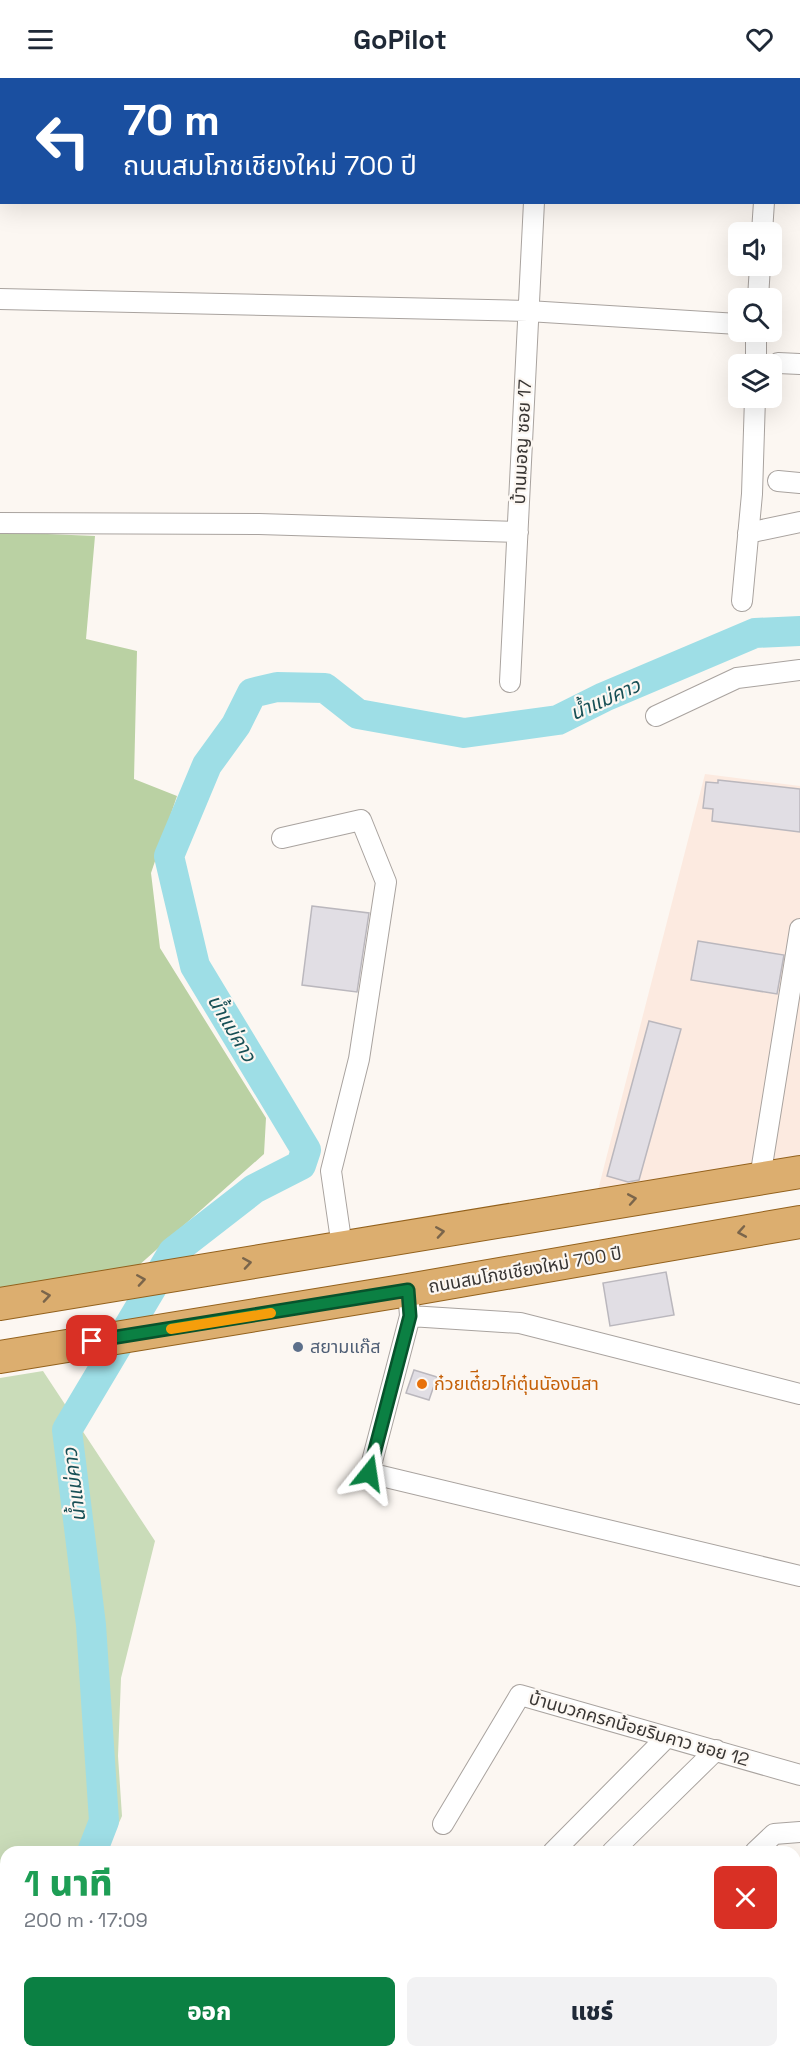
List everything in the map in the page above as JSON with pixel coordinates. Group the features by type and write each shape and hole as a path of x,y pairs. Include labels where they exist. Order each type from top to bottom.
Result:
{"main road":[{"path":"0,1304 800,1172"},
{"name":"ถนนสมโภชเชียงใหม่ 700 ปี","path":"0,1357 174,1328 409,1303 800,1222"}],"street":[{"name":"บ้านมอญ ซอย 17","path":"510,682 534,204"},
{"path":"763,222 764,204"},
{"path":"0,299 528,311 728,323"},
{"path":"782,363 800,364"},
{"path":"742,601 752,494 755,408"},
{"path":"777,481 800,483"},
{"path":"748,533 800,522"},
{"path":"0,523 259,524 518,532"},
{"path":"656,716 737,678 800,670"},
{"path":"282,838 361,820 386,882 359,1059 331,1171 342,1247"},
{"path":"760,1178 800,929"},
{"path":"800,1394 520,1323 409,1303 369,1473 800,1576"},
{"name":"บ้านบวกครกน้อยริมคาว ซอย 12","path":"443,1824 520,1695 800,1775"},
{"path":"559,1846 667,1737"},
{"path":"618,1846 716,1750"},
{"path":"762,1846 774,1834 800,1832"}],"shaded area":[{"path":"705,774 800,786 800,1155 597,1194"}],"green space":[{"path":"0,532 95,536 86,639 137,651 134,779 177,796 151,873 160,948 266,1118 264,1154 137,1267 0,1290"},
{"path":"43,1371 155,1541 121,1678 118,1756 122,1816 109,1846 0,1846 0,1378"}],"building":[{"path":"718,780 800,789 800,832 712,821 713,809 703,808 706,782 718,783"},
{"path":"312,906 369,913 357,992 302,985"},
{"path":"698,941 784,955 777,994 691,980"},
{"path":"649,1021 681,1029 639,1180 628,1182 607,1176"},
{"path":"666,1272 674,1315 610,1326 603,1283"},
{"path":"414,1370 437,1377 429,1400 406,1393"}],"waterway":[{"name":"น้ำแม่คาว","path":"94,1846 104,1821 91,1625 67,1430 173,1252 254,1189 301,1165 306,1150 195,966 169,856 207,765 236,725 252,693 277,687 325,688 358,714 464,733 558,720 604,697 755,633 800,631"}],"slow traffic":[{"path":"171,1329 271,1313"}],"place":[{"name":"สยามแก๊ส","path":"298,1347"},
{"name":"ก๋วยเต๋ียวไก่ตุ๋นนัองนิสา","path":"422,1384"}],"route":[{"path":"92,1341 408,1290 410,1316 369,1473"}]}
